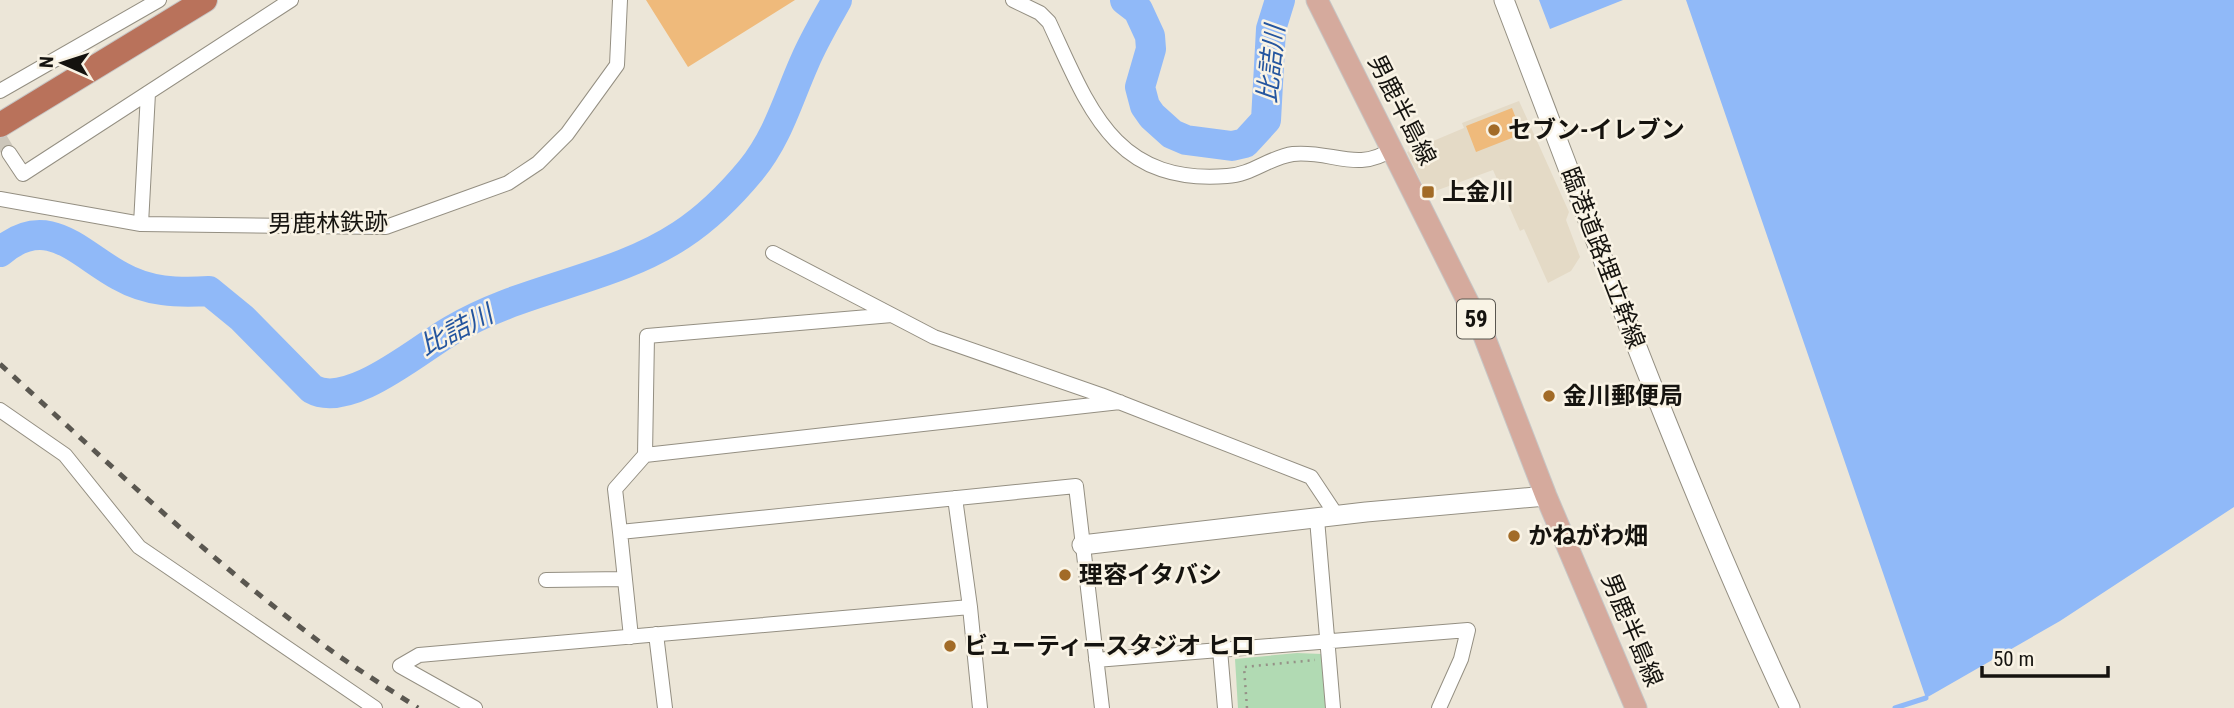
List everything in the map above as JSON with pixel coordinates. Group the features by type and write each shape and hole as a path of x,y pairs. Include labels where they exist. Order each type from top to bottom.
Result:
{"highway":[{"path":"0,125 205,0"}],"main road":[{"name":"男鹿半島線","path":"1317,0 1480,328 1546,496 1636,708"}],"street":[{"path":"0,91 159,0"},
{"path":"9,153 23,174 291,0"},
{"name":"男鹿林鉄跡","path":"0,199 141,224 386,227 508,183 538,163 567,134 617,65 620,0"},
{"path":"1013,0 1040,13 1049,22 1083,95 1110,137 1157,169 1228,176 1292,154 1368,162 1392,149"},
{"name":"臨港道路埋立幹線","path":"1504,0 1634,338 1762,649 1790,708"},
{"path":"141,224 148,93"},
{"path":"773,253 934,337 1120,402 1311,477 1327,518 1329,641 1334,708"},
{"path":"631,636 615,489 645,455 648,336 892,315"},
{"path":"645,455 1120,402"},
{"path":"0,410 65,455 139,547 375,708"},
{"path":"620,532 1076,486 1102,708"},
{"path":"1083,545 1546,496"},
{"path":"954,498 970,607 980,708"},
{"path":"545,580 625,579"},
{"path":"475,708 400,666 419,655 970,607"},
{"path":"1096,660 1468,630 1461,659 1439,708"},
{"path":"656,634 665,708"},
{"path":"1220,650 1225,708"}],"path":[{"path":"1247,708 1244,667 1316,659 1317,672"}],"shaded area":[{"path":"1519,101 1569,212 1566,220 1580,257 1571,271 1548,283 1524,229 1520,231 1493,170 1427,194 1407,152 1464,128 1462,123"}],"green space":[{"path":"1297,653 1322,654 1326,708 1238,708 1235,659"}],"water":[{"path":"1539,0 1623,0 1550,29"},
{"path":"1686,0 2234,0 2234,507 2060,621 1926,698"}],"building":[{"path":"646,0 795,0 688,67"},
{"name":"セブン-イレブン","path":"1512,108 1522,134 1476,152 1466,126"}],"waterway":[{"name":"比詰川","path":"0,252 17,240 33,235 48,236 63,240 120,276 141,285 174,291 209,291 242,318 312,389 327,393 345,391 364,385 480,315 626,263 654,251 700,221 744,179 760,157 782,117 809,53 837,0"},
{"name":"比詰川","path":"1125,0 1138,10 1150,36 1151,49 1140,87 1145,106 1152,116 1172,134 1186,140 1232,146 1245,143 1266,120 1271,29 1280,0"},
{"path":"1895,708 1926,698"}],"tunnel":[{"path":"0,138 9,153"}],"railway":[{"path":"0,364 243,582 329,649 418,708"}],"place":[{"name":"セブン-イレブン","path":"1494,130"},
{"name":"上金川","path":"1428,192"},
{"name":"金川郵便局","path":"1549,396"},
{"name":"かねがわ畑","path":"1514,536"},
{"name":"理容イタバシ","path":"1065,575"},
{"name":"ビューティースタジオ ヒロ","path":"950,646"}]}
